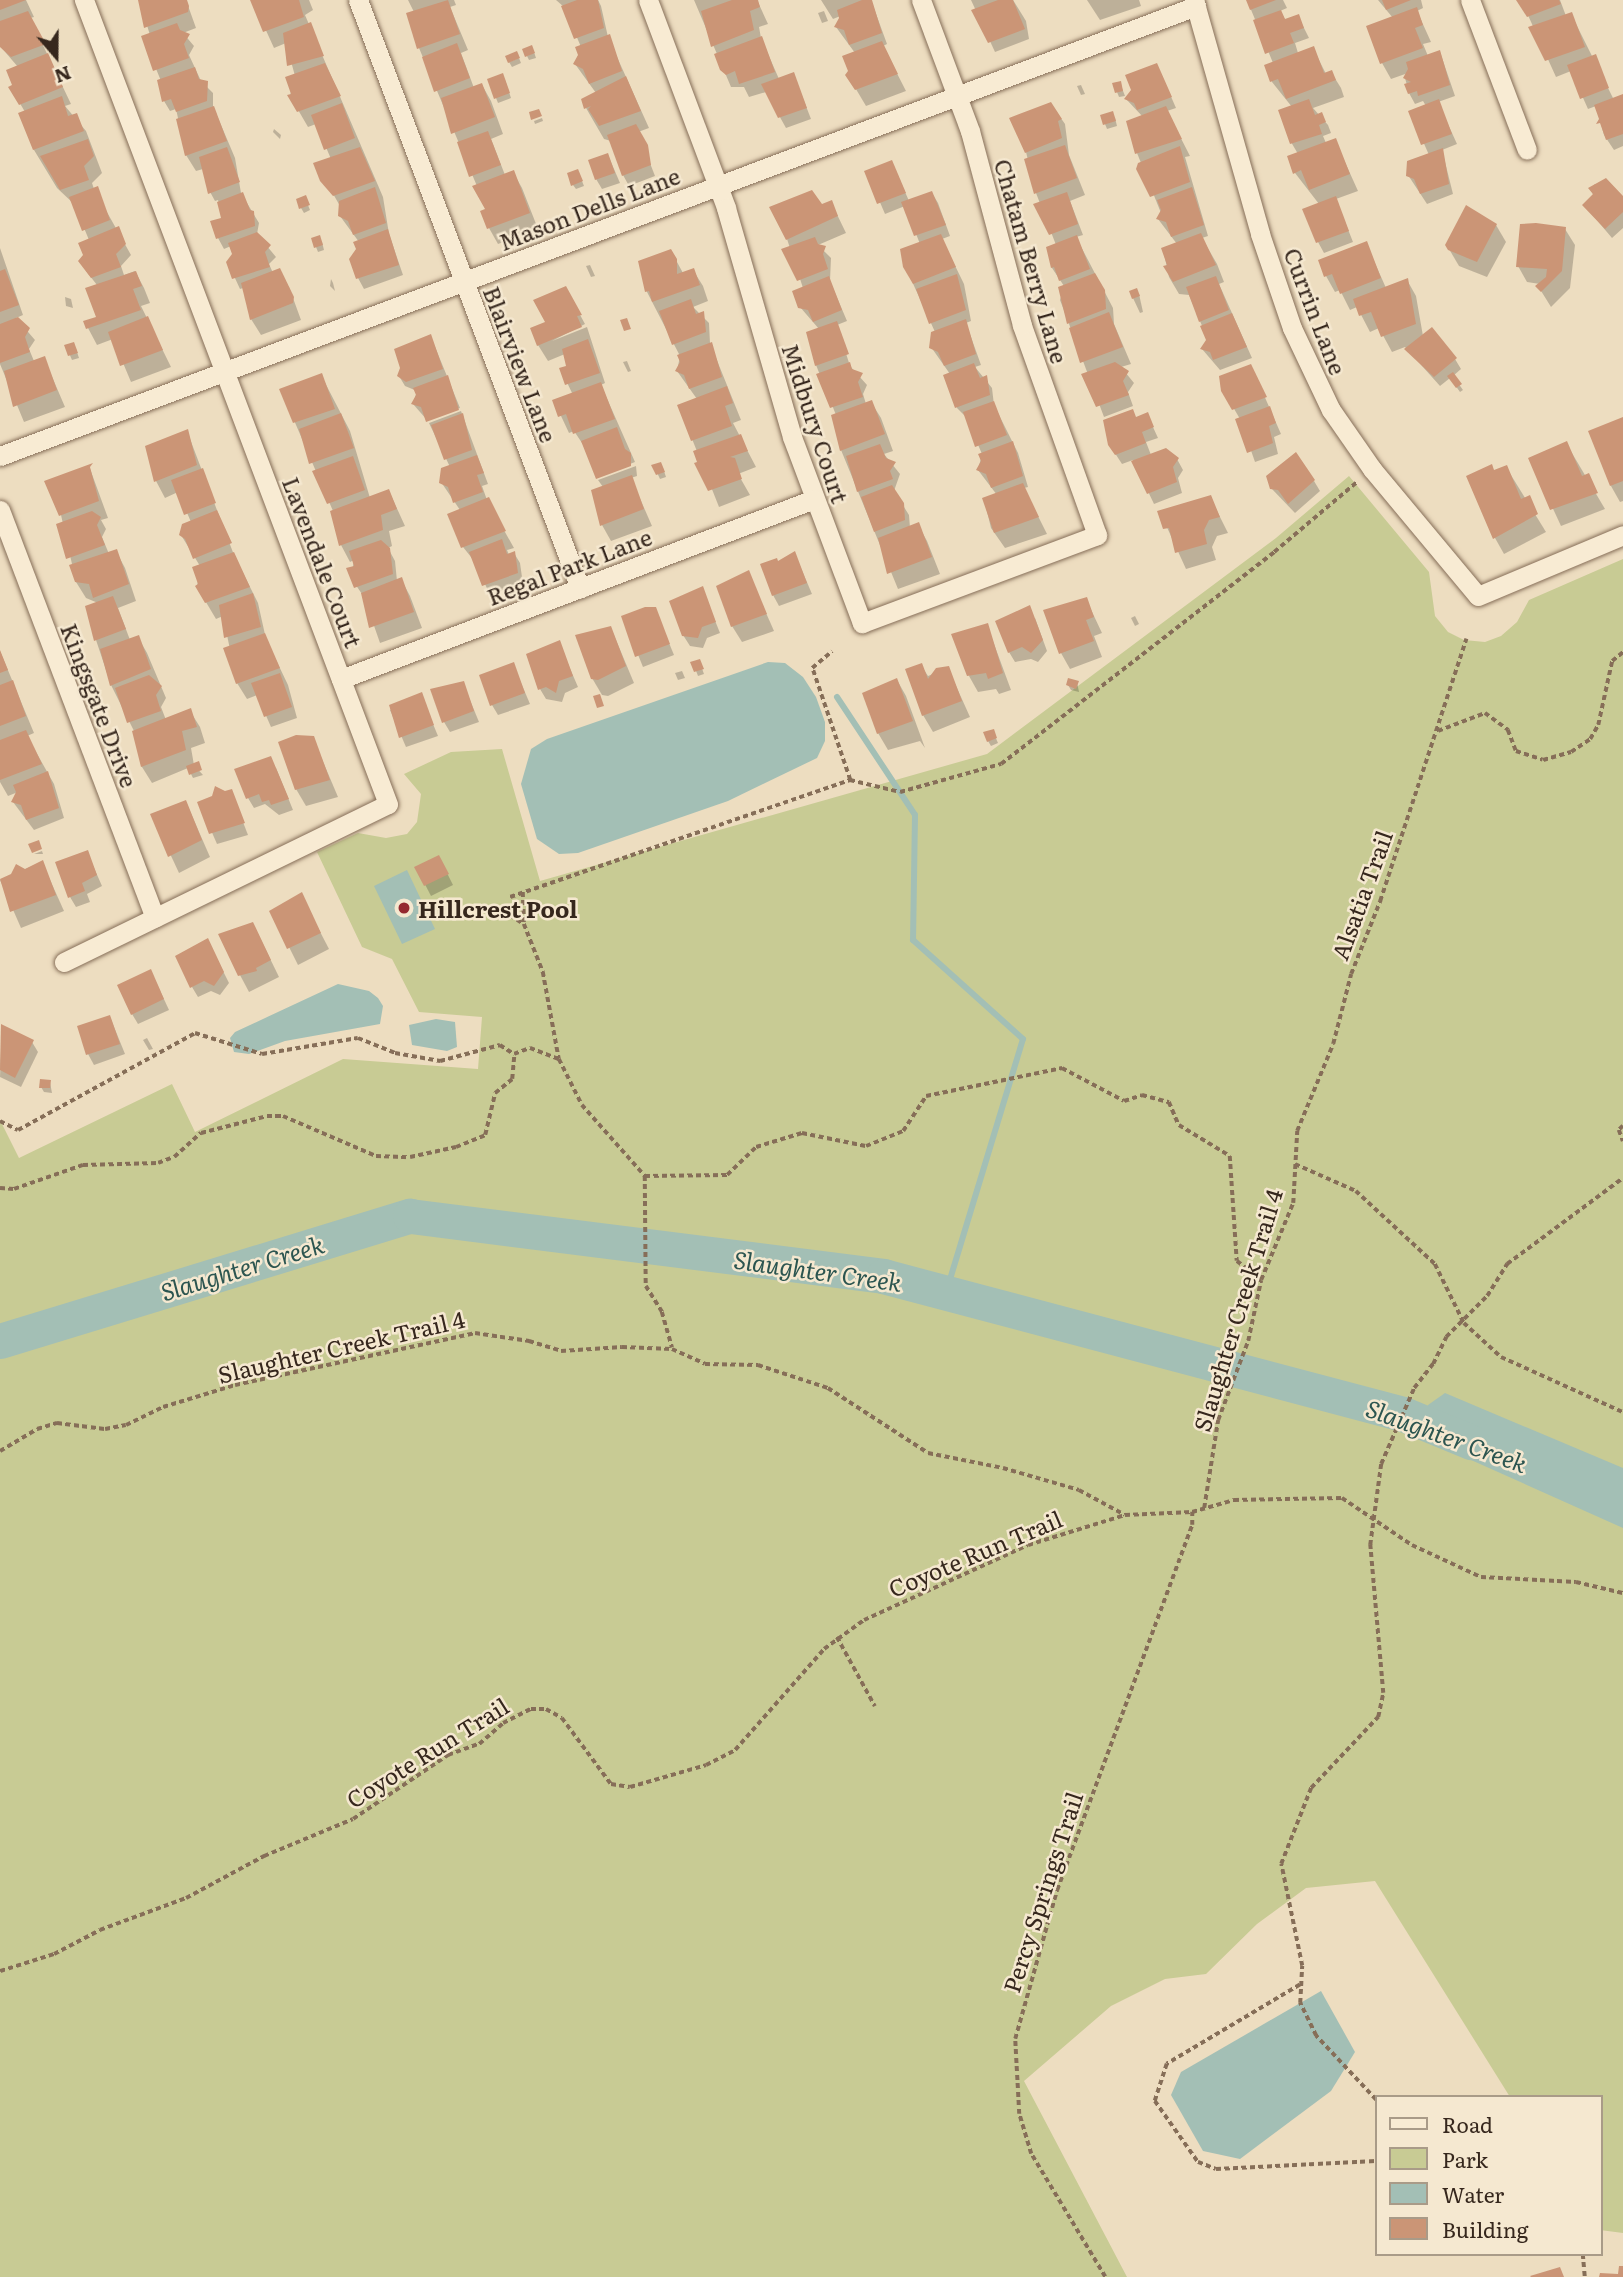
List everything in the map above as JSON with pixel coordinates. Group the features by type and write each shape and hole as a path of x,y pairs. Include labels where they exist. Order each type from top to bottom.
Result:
{"street":[{"name":"Lavendale Court","path":"64,962 387,804 84,0"},
{"name":"Blairview Lane","path":"358,0 580,589"},
{"name":"Midbury Court","path":"648,0 718,186 814,499 862,623 1097,535"},
{"name":"Chatam Berry Lane","path":"921,0 958,95 1022,325 1097,535"},
{"path":"1470,0 1527,150"},
{"name":"Mason Dells Lane","path":"0,456 1195,3"},
{"name":"Currin Lane","path":"1195,3 1260,234 1310,369 1331,410 1372,469 1479,596 1623,535"},
{"name":"Regal Park Lane","path":"341,679 814,499"},
{"name":"Kingsgate Drive","path":"0,510 155,917"}],"path":[{"path":"510,897 850,780 900,792 1001,764 1274,552 1358,481"},
{"name":"Alsatia Trail","path":"1295,1164 1297,1131 1328,1057 1351,974 1438,731 1466,639"},
{"path":"832,651 812,668 850,780"},
{"path":"1438,731 1486,713 1508,730 1516,751 1543,760 1571,752 1590,739 1598,725 1612,662 1623,652"},
{"path":"523,892 524,924 543,972 559,1059 582,1105 645,1176 646,1286 662,1312 672,1349"},
{"path":"510,915 524,924"},
{"path":"0,1121 18,1130 195,1033 262,1054 358,1038 395,1054 440,1061 500,1045 514,1054"},
{"path":"514,1054 530,1048 559,1059"},
{"path":"0,1188 14,1189 83,1165 158,1163 174,1157 201,1133 267,1116 282,1116 376,1156 410,1157 456,1147 485,1135 495,1093 512,1079 514,1054"},
{"path":"645,1176 727,1175 756,1147 802,1133 866,1146 903,1131 926,1096 1062,1068 1124,1101 1142,1095 1169,1102 1179,1125 1230,1156 1237,1261 1261,1280"},
{"path":"1623,1126 1619,1130 1623,1141"},
{"path":"1295,1164 1356,1191 1435,1264 1464,1323 1501,1357 1623,1412"},
{"name":"Slaughter Creek Trail 4","path":"1204,1508 1218,1420 1248,1341 1261,1280 1293,1203 1295,1164"},
{"path":"1374,2098 1316,2036 1300,2003 1302,1966 1281,1864 1311,1788 1378,1717 1383,1693 1373,1609 1373,1515 1389,1446 1414,1388 1433,1364 1446,1337 1464,1323 1507,1264 1623,1178"},
{"name":"Slaughter Creek Trail 4","path":"0,1451 37,1429 57,1423 105,1429 126,1425 163,1407 235,1385 439,1338 475,1333 574,1353 622,1347 672,1349 705,1364 758,1366 828,1388 928,1453 1003,1468 1079,1490 1125,1515"},
{"name":"Coyote Run Trail","path":"0,1970 54,1954 100,1930 186,1898 264,1856 353,1819 448,1755 479,1744 503,1723 531,1709 546,1709 562,1718 611,1784 630,1787 706,1765 735,1750 837,1637 970,1569 1082,1526 1125,1515 1192,1512 1234,1500 1313,1502 1332,1497 1352,1501 1412,1545 1481,1577 1576,1582 1623,1593"},
{"name":"Percy Springs Trail","path":"1105,2277 1031,2154 1019,2114 1015,2039 1057,1890 1192,1525 1192,1512"},
{"path":"837,1637 875,1706"},
{"path":"1300,1985 1167,2064 1155,2101 1198,2162 1216,2169 1374,2161"},
{"path":"1583,2256 1585,2277"}],"green space":[{"path":"1349,476 1429,572 1435,616 1448,632 1464,640 1485,642 1501,636 1517,622 1529,600 1623,559 1623,2233 1602,2230 1602,2095 1509,2095 1375,1881 1306,1888 1257,1924 1206,1974 1165,1979 1111,2006 1024,2081 1127,2277 0,2277 0,1120 19,1158 172,1084 195,1132 343,1059 478,1069 482,1017 419,1012 392,959 362,947 317,852 358,833 386,838 407,834 417,822 421,794 404,774 451,752 502,749 540,881 987,754 1276,538"}],"water":[{"path":"768,662 785,663 803,677 816,697 825,722 825,741 817,758 728,801 578,853 559,854 537,839 521,784 531,749 547,739"},
{"name":"Hillcrest Pool","path":"407,870 435,929 402,944 374,886"},
{"path":"338,984 369,991 378,998 383,1006 380,1024 285,1041 249,1054 234,1052 230,1038 235,1032"},
{"path":"436,1019 455,1022 457,1047 447,1051 412,1045 409,1025"},
{"path":"1445,1393 1623,1468 1623,1528 1424,1439 1428,1405"},
{"path":"1321,1991 1355,2052 1331,2091 1240,2159 1203,2151 1171,2095 1181,2072"}],"building":[{"path":"0,0 26,0 0,10"},
{"path":"138,0 187,0 188,12 144,28"},
{"path":"250,0 299,0 304,17 263,32"},
{"path":"448,0 460,34 417,49 406,13"},
{"path":"577,0 598,0 604,28 574,39 561,6"},
{"path":"732,0 758,0 760,7 750,11 754,30 711,47 701,11"},
{"path":"862,0 872,0 882,33 849,45 844,30 834,27 839,18 837,10"},
{"path":"998,0 1013,0 1025,29 988,43 971,10"},
{"path":"1246,0 1276,0 1250,10"},
{"path":"1382,0 1411,0 1386,10"},
{"path":"1516,0 1559,0 1561,4 1527,17"},
{"path":"1417,7 1423,25 1415,28 1423,48 1380,64 1366,26"},
{"path":"1281,10 1285,19 1299,14 1304,28 1290,33 1294,43 1265,54 1253,20"},
{"path":"28,11 46,44 11,57 0,47 0,21"},
{"path":"1572,12 1585,47 1545,61 1528,27"},
{"path":"311,22 324,56 287,66 283,33"},
{"path":"177,23 180,30 190,34 184,44 189,58 153,71 141,36"},
{"path":"610,34 622,71 589,84 583,69 573,64 578,55 575,47"},
{"path":"762,36 775,72 739,84 735,71 726,75 720,70 714,54"},
{"path":"882,41 898,74 855,90 845,75 848,71 842,56"},
{"path":"457,43 470,78 434,92 422,57"},
{"path":"532,45 535,53 525,57 522,49"},
{"path":"1314,46 1324,73 1332,70 1336,80 1286,99 1278,79 1270,82 1264,65"},
{"path":"1440,50 1450,85 1418,96 1417,91 1408,94 1404,84 1411,82 1403,78 1408,69 1406,62"},
{"path":"517,51 520,58 508,63 505,56"},
{"path":"48,53 63,87 19,105 8,87 12,85 6,70"},
{"path":"1596,54 1609,88 1580,99 1567,65"},
{"path":"325,63 341,96 297,112 287,95 291,94 285,77"},
{"path":"1157,63 1172,97 1137,110 1134,103 1124,99 1131,90 1125,75"},
{"path":"195,67 199,79 208,81 207,101 176,112 171,99 162,102 157,80"},
{"path":"794,72 807,108 778,118 761,84"},
{"path":"503,73 510,93 494,99 487,79"},
{"path":"626,76 641,111 599,126 588,109 591,106 584,109 581,99"},
{"path":"1121,81 1123,91 1115,93 1112,83"},
{"path":"482,83 495,117 451,134 441,98"},
{"path":"1623,94 1623,134 1606,140 1600,123 1596,124 1599,119 1594,105"},
{"path":"62,96 68,116 77,113 84,131 33,150 18,113"},
{"path":"1309,99 1315,115 1322,112 1326,122 1319,125 1322,134 1290,144 1278,110"},
{"path":"1439,99 1452,134 1421,145 1408,111"},
{"path":"1051,102 1062,119 1058,121 1062,138 1025,153 1009,118"},
{"path":"342,103 355,138 324,150 311,115"},
{"path":"214,106 227,141 185,156 176,119"},
{"path":"1166,106 1182,139 1135,154 1126,121"},
{"path":"539,109 542,116 531,120 529,112"},
{"path":"1113,111 1116,121 1103,125 1100,115"},
{"path":"636,124 648,145 651,165 622,176 607,135"},
{"path":"488,131 501,165 469,177 457,142"},
{"path":"1336,138 1350,174 1309,190 1301,170 1293,174 1287,156"},
{"path":"88,139 94,156 84,166 89,180 60,190 40,156"},
{"path":"1065,145 1077,178 1034,194 1024,159"},
{"path":"1180,146 1190,182 1150,197 1136,169 1138,163"},
{"path":"227,147 240,182 208,194 199,157"},
{"path":"360,147 375,181 333,196 320,181 313,163"},
{"path":"1443,148 1449,184 1420,194 1414,179 1406,176 1407,161"},
{"path":"608,153 615,173 595,180 588,160"},
{"path":"892,160 906,193 877,204 864,171"},
{"path":"578,169 583,181 571,186 567,173"},
{"path":"514,170 530,213 487,229 480,211 485,209 472,186"},
{"path":"1606,178 1623,196 1623,212 1605,229 1582,205 1593,194 1588,188"},
{"path":"98,186 110,220 82,231 69,197"},
{"path":"375,187 386,223 353,235 348,221 338,216 339,201"},
{"path":"1192,187 1204,225 1171,237 1166,222 1156,219 1161,210 1157,200"},
{"path":"812,190 822,204 832,200 838,216 786,240 769,207"},
{"path":"932,191 946,225 914,236 901,202"},
{"path":"243,192 250,210 254,211 255,226 216,239 210,221 221,218 217,202"},
{"path":"1067,192 1078,224 1049,235 1033,204"},
{"path":"306,195 310,205 299,209 296,199"},
{"path":"1336,196 1349,231 1316,243 1302,209"},
{"path":"1466,205 1497,224 1477,262 1448,250 1445,245"},
{"path":"1520,224 1566,227 1562,271 1541,292 1535,286 1546,277 1547,269 1516,267"},
{"path":"119,226 126,244 116,254 121,267 91,278 78,261 83,255 78,243"},
{"path":"388,229 399,265 356,279 349,259 356,249 353,242"},
{"path":"257,232 271,245 265,252 270,267 232,279 226,262 232,254 228,243"},
{"path":"1201,233 1216,265 1173,282 1163,266 1167,265 1161,248"},
{"path":"941,234 956,267 913,284 903,267 900,249"},
{"path":"320,235 323,245 314,248 311,238"},
{"path":"1077,235 1090,269 1059,281 1054,267 1051,268 1046,247"},
{"path":"815,237 818,244 826,246 823,254 828,269 797,281 781,249"},
{"path":"1367,241 1381,278 1340,294 1332,274 1324,277 1318,260"},
{"path":"671,249 677,259 677,274 694,268 700,285 652,302 649,291 645,292 638,261"},
{"path":"280,268 294,297 293,303 250,320 241,283"},
{"path":"5,269 19,305 0,312 0,271"},
{"path":"136,271 142,286 133,289 141,310 86,329 83,321 96,317 85,288"},
{"path":"1095,273 1105,290 1106,309 1067,324 1058,287"},
{"path":"957,274 966,310 929,324 916,289"},
{"path":"829,276 842,310 813,322 808,310 798,308 792,291"},
{"path":"1216,276 1229,310 1199,322 1186,287"},
{"path":"1408,278 1416,324 1381,337 1371,312 1359,316 1353,299"},
{"path":"566,286 582,315 577,316 582,327 537,346 530,328 545,322 533,300"},
{"path":"1137,288 1140,296 1132,299 1129,291"},
{"path":"691,299 696,314 704,311 706,332 672,345 659,311"},
{"path":"1109,312 1123,347 1080,363 1069,328"},
{"path":"1232,313 1247,347 1213,360 1210,352 1200,349 1206,340 1200,326"},
{"path":"148,316 163,350 120,366 108,332"},
{"path":"18,317 30,328 25,337 30,352 0,363 0,324"},
{"path":"627,318 631,329 624,331 620,320"},
{"path":"966,319 976,354 944,366 938,352 929,348 931,332"},
{"path":"837,321 849,354 815,366 806,332"},
{"path":"1432,327 1457,358 1434,377 1404,349"},
{"path":"431,334 443,369 406,382 397,376 400,368 394,349"},
{"path":"588,339 600,373 565,385 559,368 566,366 562,349"},
{"path":"74,342 78,353 68,356 64,345"},
{"path":"712,342 722,377 689,389 684,375 675,371 680,362 677,355"},
{"path":"45,356 57,390 13,407 4,371"},
{"path":"850,362 852,369 863,373 858,382 863,397 830,408 816,374"},
{"path":"1115,362 1129,371 1123,381 1129,395 1096,407 1081,374"},
{"path":"974,363 980,378 987,375 990,395 955,408 943,375"},
{"path":"1251,364 1267,397 1232,410 1221,391 1219,376"},
{"path":"1453,372 1462,384 1456,388 1447,376"},
{"path":"322,373 335,409 293,423 279,389"},
{"path":"448,375 459,410 426,422 421,407 411,404 416,395 413,388"},
{"path":"601,382 615,419 573,434 566,414 558,417 552,400"},
{"path":"727,386 733,403 725,406 732,426 691,441 677,405"},
{"path":"872,400 885,434 840,451 831,415"},
{"path":"994,401 1007,435 975,447 963,412"},
{"path":"1270,406 1276,423 1269,426 1273,443 1247,453 1235,419"},
{"path":"1133,409 1136,417 1148,412 1154,427 1142,432 1146,443 1115,455 1108,445 1103,420"},
{"path":"341,413 354,448 309,464 299,429"},
{"path":"463,413 472,450 444,460 431,425"},
{"path":"1623,417 1623,481 1610,486 1588,431"},
{"path":"617,427 625,449 631,453 631,466 596,479 581,441"},
{"path":"188,429 197,465 154,482 145,446"},
{"path":"741,434 748,451 730,457 735,458 742,479 708,491 694,463 697,462 693,451"},
{"path":"1013,441 1023,476 991,488 986,474 976,470 981,461 978,454"},
{"path":"1567,441 1582,476 1589,473 1598,493 1550,510 1528,458"},
{"path":"880,444 886,458 896,462 890,471 893,479 857,492 846,456"},
{"path":"1166,448 1179,458 1173,467 1177,482 1147,494 1131,461"},
{"path":"1296,452 1315,480 1288,504 1278,490 1270,489 1266,476"},
{"path":"477,455 484,473 477,475 483,492 453,503 448,487 439,483 441,468"},
{"path":"353,456 365,490 327,504 312,471"},
{"path":"661,462 665,472 656,475 651,465"},
{"path":"93,463 90,467 99,501 59,516 44,481"},
{"path":"1492,464 1494,470 1507,465 1521,499 1530,495 1538,514 1493,539 1466,476"},
{"path":"203,468 216,503 184,515 171,480"},
{"path":"632,475 644,509 600,526 591,490"},
{"path":"1023,483 1039,517 994,533 982,498"},
{"path":"892,485 904,503 905,520 874,532 861,497"},
{"path":"389,489 397,509 381,515 383,530 339,546 330,511"},
{"path":"1211,495 1220,517 1209,520 1204,530 1207,544 1175,553 1169,528 1163,529 1157,511"},
{"path":"489,497 506,531 461,548 447,514"},
{"path":"217,510 232,543 193,559 185,539 179,535 182,524"},
{"path":"92,511 101,517 97,525 105,545 66,559 56,524"},
{"path":"919,522 932,557 887,574 878,538"},
{"path":"502,539 507,554 515,551 518,573 482,586 469,552"},
{"path":"381,540 390,548 393,574 354,588 346,568 354,566 349,551"},
{"path":"117,549 129,584 93,598 89,584 75,582 69,565"},
{"path":"795,551 807,583 772,596 760,564 777,558 778,561"},
{"path":"234,552 250,587 205,603 195,586 198,584 192,567"},
{"path":"749,570 767,614 731,627 716,586"},
{"path":"402,577 414,612 369,628 361,593"},
{"path":"703,586 716,622 702,627 698,638 682,636 669,601"},
{"path":"253,593 261,627 224,638 219,605"},
{"path":"113,596 126,629 94,641 85,606"},
{"path":"1087,597 1094,617 1086,620 1094,641 1059,654 1043,610"},
{"path":"1030,605 1043,640 1031,653 1022,647 1008,653 995,621"},
{"path":"645,607 656,607 670,644 635,657 621,616"},
{"path":"988,623 1003,673 988,679 986,673 967,676 951,634"},
{"path":"611,626 626,666 598,680 591,679 575,635"},
{"path":"265,633 280,668 236,684 223,648"},
{"path":"139,635 151,669 110,686 100,649"},
{"path":"560,640 573,676 559,681 556,693 546,687 538,690 526,654"},
{"path":"0,650 8,670 0,673"},
{"path":"700,659 704,669 694,672 690,662"},
{"path":"514,662 525,693 490,706 479,675"},
{"path":"922,663 928,679 936,668 949,666 962,701 922,716 905,669"},
{"path":"280,673 292,707 264,717 251,683"},
{"path":"149,675 162,686 156,695 161,711 127,723 115,688"},
{"path":"897,678 913,721 877,734 862,693"},
{"path":"1068,678 1079,681 1076,689 1066,685"},
{"path":"13,680 26,716 0,726 0,685"},
{"path":"464,681 474,711 442,723 430,689"},
{"path":"422,692 434,725 399,738 389,705"},
{"path":"600,694 604,706 597,708 593,696"},
{"path":"191,708 197,727 182,731 186,750 141,767 132,731"},
{"path":"994,729 997,738 987,742 983,732"},
{"path":"26,730 42,764 0,780 0,740"},
{"path":"296,735 314,736 330,780 295,790 278,742"},
{"path":"271,756 289,799 271,805 269,800 262,802 259,794 246,799 234,769"},
{"path":"199,761 202,770 189,775 186,766"},
{"path":"48,771 59,808 26,820 21,805 11,802 16,792 13,785"},
{"path":"215,786 225,791 232,789 245,823 209,834 197,802 212,796"},
{"path":"186,800 202,840 168,857 150,814"},
{"path":"39,840 42,849 32,853 28,844"},
{"path":"88,850 97,875 82,883 85,891 68,898 55,862"},
{"path":"439,855 449,874 424,886 414,867"},
{"path":"43,860 56,895 10,912 0,879 11,874 16,864 25,869"},
{"path":"302,892 321,933 287,949 269,911"},
{"path":"253,922 271,960 256,968 257,971 238,976 218,934"},
{"path":"208,938 224,972 214,986 204,981 190,988 175,956"},
{"path":"151,969 164,999 131,1015 117,985"},
{"path":"110,1015 120,1044 86,1055 77,1026"},
{"path":"1,1024 34,1040 15,1078 0,1070"},
{"path":"40,1079 51,1080 50,1088 39,1088"},
{"path":"1619,2266 1623,2266 1623,2277 1599,2277 1600,2273 1618,2274"},
{"path":"1560,2267 1564,2277 1530,2276"}],"waterway":[{"path":"837,697 915,815 913,940 1023,1039 946,1292"},
{"name":"Slaughter Creek","path":"0,1341 410,1216 883,1276 1403,1414 1471,1442"}],"place":[{"name":"Hillcrest Pool","path":"404,908"}]}
